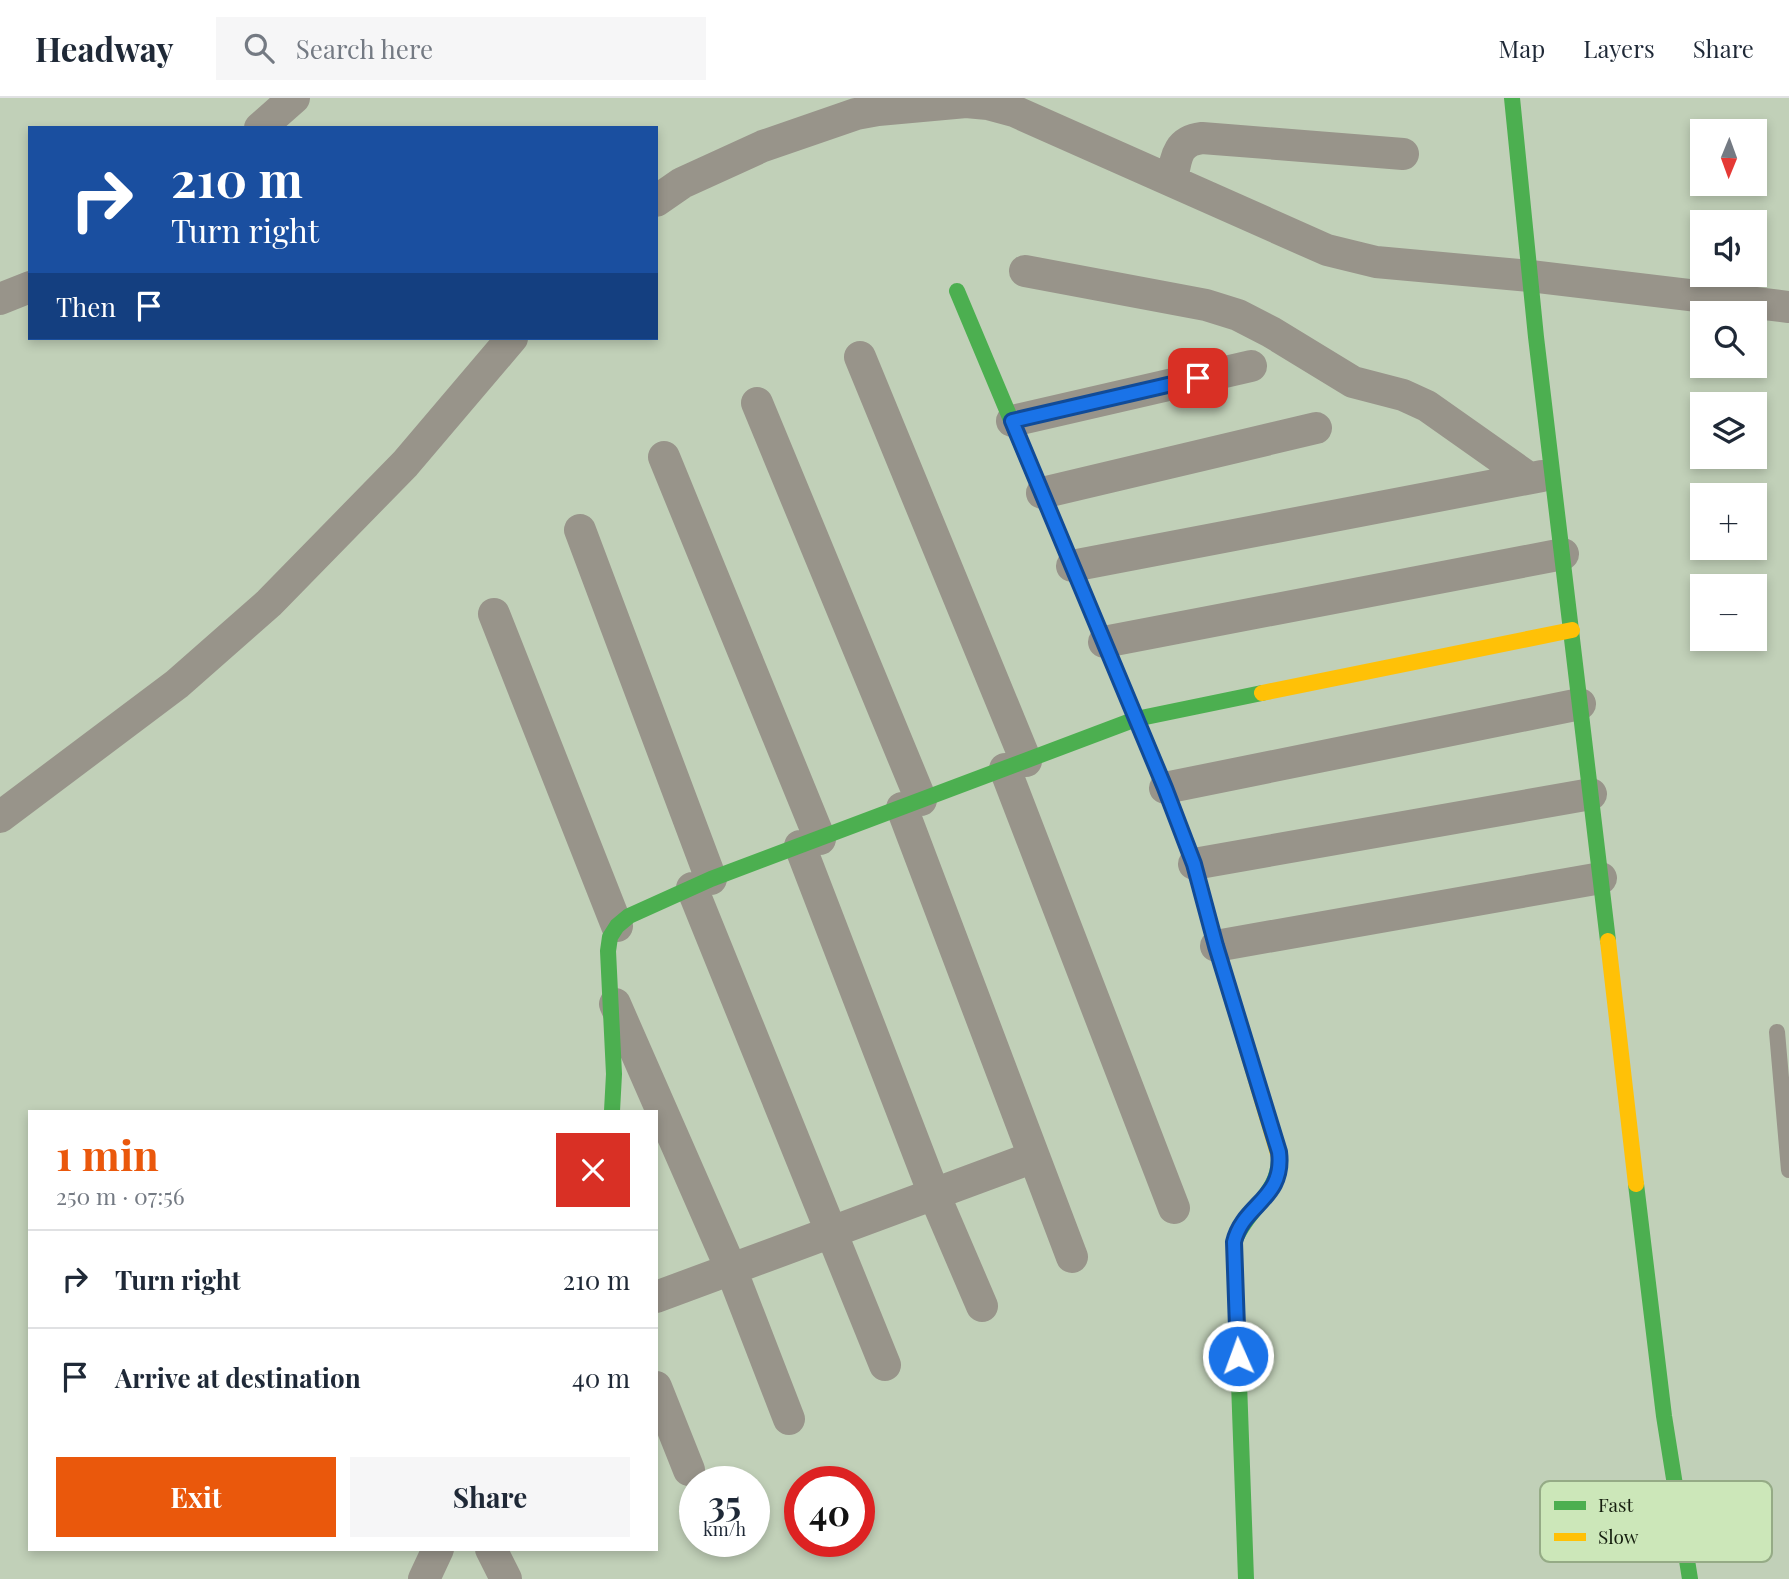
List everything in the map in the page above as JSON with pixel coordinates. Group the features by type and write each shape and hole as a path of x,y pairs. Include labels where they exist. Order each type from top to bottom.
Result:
{"street":[{"path":"262,126 294,98"},
{"path":"1512,98 1547,422 1541,476 1563,554 1664,1416 1674,1481"},
{"path":"658,200 682,183 763,146 856,114 987,101 1327,250 1350,257 1789,307"},
{"path":"1172,181 1177,154 1191,140 1202,138 1403,155"},
{"path":"1025,271 1206,304 1238,315 1353,382 1404,395 1427,405 1541,476"},
{"path":"0,299 28,288"},
{"path":"957,291 1165,788 1194,864 1281,1161 1280,1175 1273,1188 1237,1231 1234,1242 1246,1579"},
{"path":"0,817 177,684 268,603 405,464 510,340"},
{"path":"860,357 1016,765 1174,1208"},
{"path":"1012,421 1251,366"},
{"path":"757,403 911,804 1072,1258"},
{"path":"1042,493 1316,428"},
{"path":"664,457 810,842 934,1194 982,1306"},
{"path":"1072,566 1541,476"},
{"path":"580,530 701,884 832,1232 886,1364"},
{"path":"1104,642 1563,554"},
{"path":"494,614 617,926"},
{"path":"612,1110 614,1074 608,951 610,937 617,926 629,916 701,884 1136,719 1572,630"},
{"path":"1165,788 1580,704"},
{"path":"1194,864 1591,794"},
{"path":"1216,946 1601,878"},
{"path":"609,991 731,1269 789,1419"},
{"path":"658,1296 1034,1157"},
{"path":"658,1392 687,1466"},
{"path":"424,1579 437,1551"},
{"path":"492,1551 506,1579"}],"lane":[{"path":"1777,1032 1789,1170"}],"traffic: fast":[{"path":"1512,98 1536,337 1608,941"},
{"path":"957,291 1165,787"},
{"path":"612,1110 614,1074 608,951 610,937 617,926 629,916 711,879 1136,719 1262,693"},
{"path":"1246,1579 1234,1242 1274,1181 1279,1157"},
{"path":"1636,1184 1674,1481"},
{"path":"1687,1562 1690,1579"}],"traffic: slow":[{"path":"1262,693 1572,630"},
{"path":"1165,787 1194,864 1279,1157"},
{"path":"1608,941 1636,1184"}],"route":[{"path":"1198,378 1012,421 1194,864 1216,946 1279,1152 1280,1175 1273,1188 1237,1231 1234,1242 1238,1356"}]}
